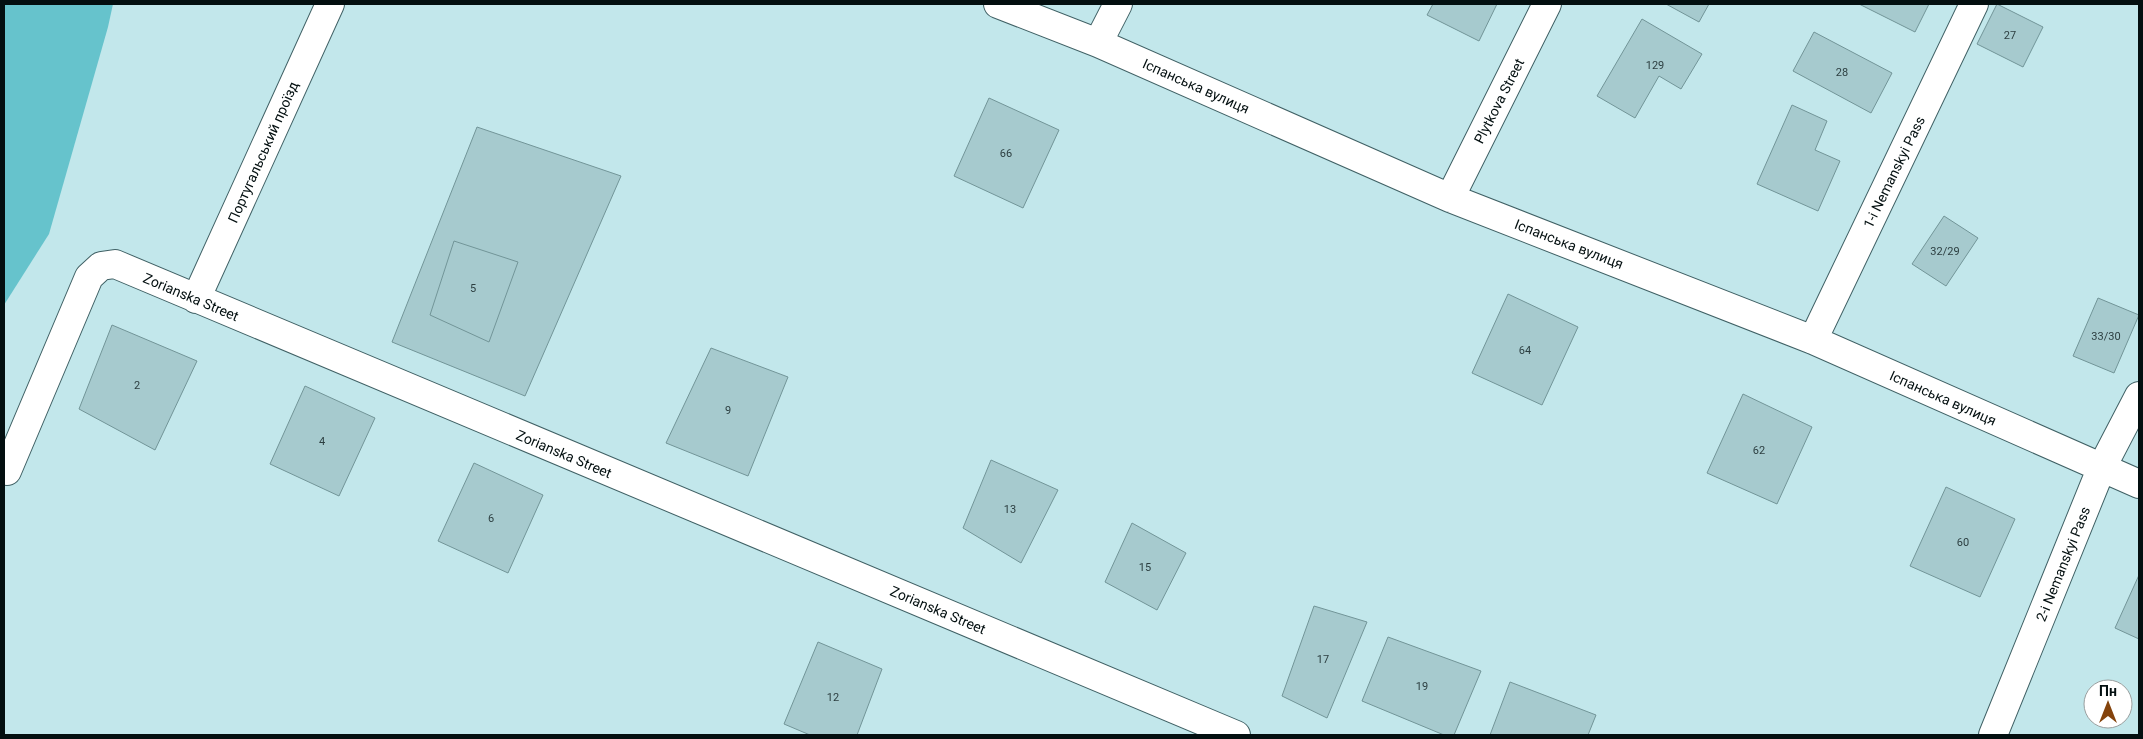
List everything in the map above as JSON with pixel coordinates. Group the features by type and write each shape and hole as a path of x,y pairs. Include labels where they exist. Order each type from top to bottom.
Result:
{"street":[{"name":"Португальський проїзд","path":"196,299 330,4"},
{"name":"Іспанська вулиця","path":"998,4 1098,43 1450,198 1813,340 2101,469 2139,484"},
{"path":"1098,43 1118,4"},
{"name":"Plytkova Street","path":"1450,198 1547,4"},
{"name":"1-i Nemanskyi Pass","path":"1813,340 1974,4"},
{"name":"Zorianska Street","path":"7,470 89,277 101,266 115,264 1236,735"},
{"name":"2-i Nemanskyi Pass","path":"1993,735 2101,469 2139,396"}],"shaded area":[{"path":"4,4 113,4 49,234 4,305"}],"building":[{"path":"1433,4 1497,4 1479,41 1427,15"},
{"path":"1666,4 1709,4 1699,22"},
{"path":"1859,4 1929,4 1915,32"},
{"path":"1997,4 2043,27 2023,67 1977,44"},
{"path":"1642,19 1702,54 1681,89 1659,76 1635,118 1597,96"},
{"path":"1814,32 1892,73 1871,113 1793,71"},
{"path":"989,98 1059,130 1023,208 954,176"},
{"path":"1792,105 1827,121 1815,150 1840,161 1818,211 1757,184"},
{"path":"477,127 621,176 525,396 392,342"},
{"path":"1944,216 1978,238 1946,286 1912,264"},
{"path":"454,241 518,262 489,342 430,315"},
{"path":"1508,294 1578,327 1542,405 1472,373"},
{"path":"2098,298 2139,315 2114,373 2073,356"},
{"path":"112,325 197,361 155,450 79,409"},
{"path":"711,348 788,377 748,476 666,443"},
{"path":"305,386 375,418 339,496 270,464"},
{"path":"1743,394 1812,427 1777,504 1707,473"},
{"path":"991,460 1058,490 1021,563 963,528"},
{"path":"474,463 543,495 508,573 438,541"},
{"path":"1946,487 2015,519 1980,597 1910,566"},
{"path":"1132,523 1186,553 1157,610 1105,582"},
{"path":"2139,575 2139,639 2115,628"},
{"path":"1314,606 1367,622 1327,718 1282,696"},
{"path":"1388,637 1481,671 1454,735 1444,735 1362,701"},
{"path":"818,642 882,669 857,735 810,735 784,724"},
{"path":"1510,682 1596,715 1588,735 1490,735"}]}
